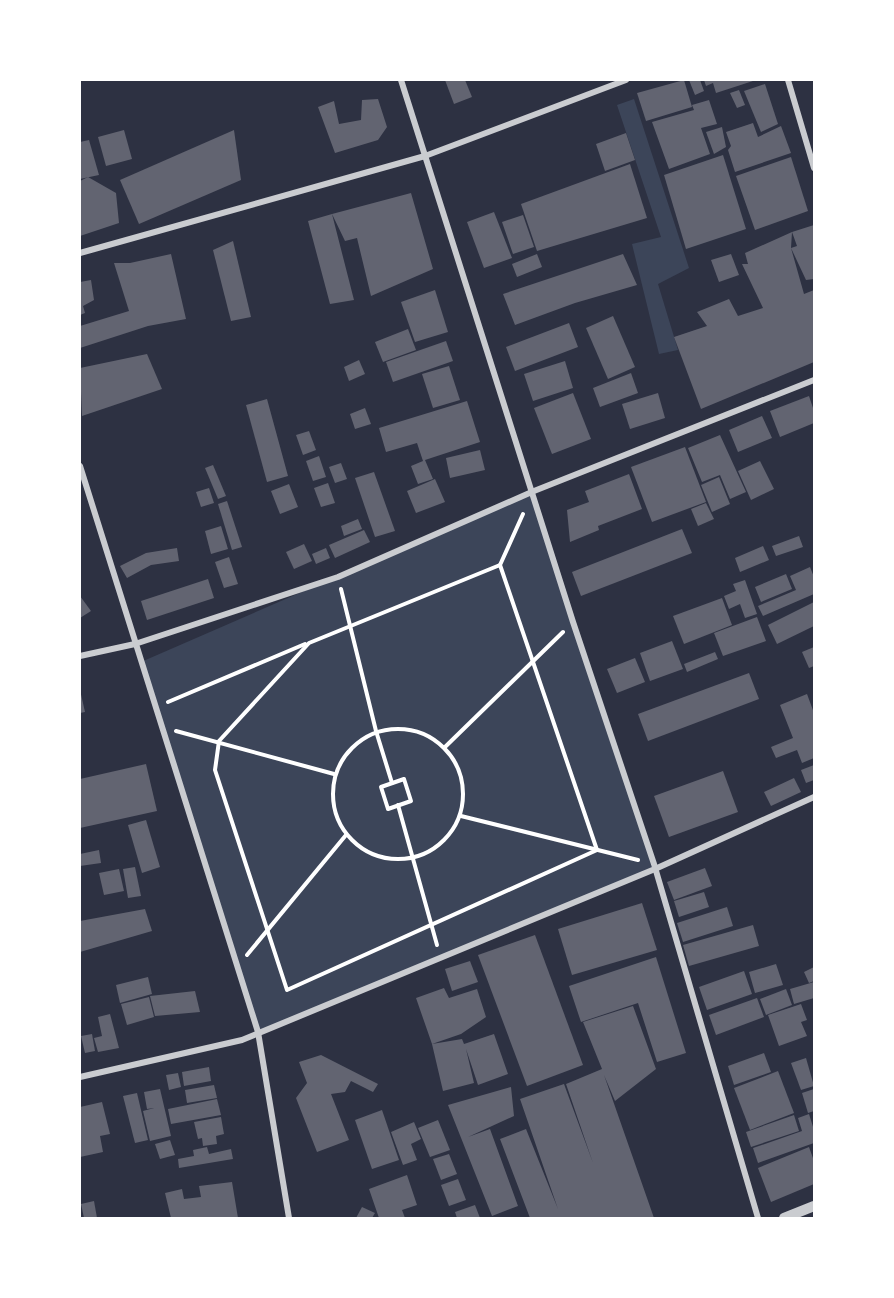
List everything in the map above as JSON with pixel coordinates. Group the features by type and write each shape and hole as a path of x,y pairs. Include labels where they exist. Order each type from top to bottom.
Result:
{"street":[{"path":"401,80 534,491 573,622 655,867 758,1218"},
{"path":"80,253 425,156 626,80"},
{"path":"788,80 814,168"},
{"path":"80,656 135,644 338,577 534,491 814,380"},
{"path":"80,466 258,1032 289,1218"},
{"path":"80,1077 242,1040 655,867 814,797"},
{"path":"784,1218 814,1206"}],"path":[{"path":"156,707 500,565 534,491"},
{"path":"500,565 597,850"},
{"path":"338,577 376,731 392,783"},
{"path":"445,747 573,622"},
{"path":"309,643 219,741 215,770 287,990 597,850"},
{"path":"162,728 219,741 334,774"},
{"path":"376,731 424,733 445,747 459,767 461,816 450,835 414,858 377,857 346,836 332,795 334,774 358,741 376,731"},
{"path":"404,779 411,801 388,809 381,787 392,783 404,779"},
{"path":"398,805 440,957"},
{"path":"461,816 655,867"},
{"path":"237,966 346,836"}],"shaded area":[{"path":"634,99 689,268 658,284 678,350 659,354 632,244 661,237 617,105"},
{"path":"534,491 655,869 258,1032 141,662"}],"building":[{"path":"445,80 465,80 472,97 454,104"},
{"path":"684,80 692,107 646,121 637,93"},
{"path":"689,80 700,80 704,91 695,95"},
{"path":"704,80 756,80 716,93 713,83 706,86"},
{"path":"765,84 778,124 761,132 744,91"},
{"path":"739,90 745,105 737,108 730,93"},
{"path":"378,99 387,127 378,140 335,153 318,107 334,101 339,124 361,120 362,100"},
{"path":"709,100 717,124 701,128 710,154 669,169 652,122 694,110 692,105"},
{"path":"753,123 758,137 781,126 791,153 735,172 728,150 731,146 726,132"},
{"path":"722,127 726,147 714,154 706,132"},
{"path":"124,130 132,159 106,166 98,137"},
{"path":"234,130 241,180 139,224 120,180"},
{"path":"626,133 635,160 605,171 596,144"},
{"path":"89,140 99,175 80,179 80,142"},
{"path":"723,155 746,229 686,249 664,175"},
{"path":"791,157 808,211 755,230 736,176"},
{"path":"630,164 647,218 537,251 521,204"},
{"path":"88,177 116,193 119,223 80,236 80,181"},
{"path":"411,193 433,269 371,296 357,238 345,241 332,214"},
{"path":"494,212 512,258 484,268 467,222"},
{"path":"332,214 354,300 330,304 308,221"},
{"path":"523,215 534,247 513,254 502,222"},
{"path":"814,225 814,279 806,280 791,248 797,246 792,232"},
{"path":"792,232 791,248 804,294 814,290 814,362 701,409 674,337 707,326 697,312 729,299 738,316 763,308 742,264 748,264 745,253"},
{"path":"233,241 251,317 231,321 213,250"},
{"path":"171,254 186,319 148,326 80,348 80,326 129,311 114,263 130,263"},
{"path":"537,254 542,267 517,277 512,264"},
{"path":"623,254 637,285 575,303 515,325 503,294"},
{"path":"731,254 739,275 719,282 711,260"},
{"path":"91,280 94,300 83,306 85,313 80,315 80,282"},
{"path":"435,290 448,332 415,342 401,302"},
{"path":"613,316 635,367 608,379 586,328"},
{"path":"569,323 578,347 515,371 506,347"},
{"path":"408,329 416,350 383,362 375,342"},
{"path":"446,341 453,361 393,382 386,362"},
{"path":"147,354 162,389 82,416 80,368"},
{"path":"359,360 365,374 349,381 344,367"},
{"path":"565,361 573,388 533,401 524,374"},
{"path":"449,366 460,400 433,408 422,374"},
{"path":"631,373 638,393 600,407 593,388"},
{"path":"573,393 591,439 552,454 534,408"},
{"path":"658,393 665,418 630,429 622,404"},
{"path":"809,396 814,411 814,423 780,437 770,411"},
{"path":"267,399 288,476 267,482 246,405"},
{"path":"467,401 480,442 425,460 433,479 418,484 411,466 423,461 417,443 386,452 379,428"},
{"path":"365,408 371,424 355,429 350,414"},
{"path":"762,416 772,438 738,452 729,430"},
{"path":"309,431 316,450 303,455 296,435"},
{"path":"720,435 746,492 730,499 720,475 702,482 688,448"},
{"path":"685,447 706,502 652,522 631,467"},
{"path":"480,450 485,470 450,478 446,458"},
{"path":"319,456 326,477 313,481 306,461"},
{"path":"760,461 774,489 751,500 738,471"},
{"path":"341,463 347,479 335,483 329,467"},
{"path":"213,465 226,496 218,499 205,468"},
{"path":"374,472 395,531 375,537 355,478"},
{"path":"629,474 642,509 598,526 599,530 570,542 567,510 589,502 585,491"},
{"path":"719,477 730,504 712,512 701,485"},
{"path":"435,479 445,502 416,513 407,491"},
{"path":"328,483 335,503 321,507 314,488"},
{"path":"289,484 298,507 280,514 271,491"},
{"path":"209,488 214,503 201,507 196,492"},
{"path":"227,501 242,547 232,550 218,504"},
{"path":"706,503 714,519 698,526 691,509"},
{"path":"358,519 362,529 344,536 341,526"},
{"path":"221,526 228,549 211,554 205,531"},
{"path":"682,529 692,553 581,596 572,572"},
{"path":"364,530 370,542 335,558 329,545"},
{"path":"799,536 803,547 776,556 772,546"},
{"path":"304,544 312,561 294,569 286,552"},
{"path":"763,546 769,560 740,572 735,558"},
{"path":"177,548 179,561 151,565 127,578 120,566 146,553"},
{"path":"326,548 330,558 316,564 312,554"},
{"path":"229,557 238,584 224,588 215,562"},
{"path":"810,567 814,577 814,594 763,616 758,606 796,590 790,576"},
{"path":"786,574 792,589 761,602 755,587"},
{"path":"208,579 214,598 147,620 141,601"},
{"path":"745,580 757,614 745,618 740,604 729,609 724,596 736,591 733,584"},
{"path":"80,596 91,611 80,618"},
{"path":"722,598 732,625 684,644 673,616"},
{"path":"814,602 814,626 777,644 768,625"},
{"path":"757,617 766,641 723,656 714,633"},
{"path":"672,641 683,669 650,681 640,653"},
{"path":"814,647 814,666 809,668 802,652"},
{"path":"715,652 718,659 687,672 684,664"},
{"path":"635,658 645,682 617,693 607,669"},
{"path":"749,673 759,699 648,741 638,714"},
{"path":"80,690 85,712 80,713"},
{"path":"807,694 814,713 814,758 802,763 797,750 776,758 771,747 793,738 780,705"},
{"path":"146,764 157,811 80,828 80,779"},
{"path":"814,765 814,780 806,783 801,770"},
{"path":"723,771 738,812 669,837 654,796"},
{"path":"794,778 801,792 771,806 764,792"},
{"path":"146,820 160,867 142,873 128,825"},
{"path":"99,850 101,863 80,866 80,854"},
{"path":"135,867 141,896 128,898 123,869"},
{"path":"705,868 712,886 674,900 667,882"},
{"path":"119,869 124,891 104,895 99,873"},
{"path":"704,892 709,907 679,917 674,901"},
{"path":"642,903 657,950 572,975 558,929"},
{"path":"727,907 733,926 683,942 677,923"},
{"path":"145,909 152,931 80,952 80,921"},
{"path":"753,925 759,946 689,966 683,945"},
{"path":"535,935 583,1065 527,1086 478,955"},
{"path":"656,957 686,1053 657,1062 638,1003 581,1022 569,986"},
{"path":"470,961 478,982 452,991 445,969"},
{"path":"776,964 783,985 755,993 749,972"},
{"path":"814,967 814,981 809,983 804,972"},
{"path":"744,971 752,994 707,1010 699,987"},
{"path":"148,977 152,994 120,1003 116,985"},
{"path":"814,982 814,998 794,1004 790,989"},
{"path":"444,988 449,998 477,989 486,1017 461,1034 432,1044 416,998"},
{"path":"786,989 792,1005 766,1015 760,999"},
{"path":"195,991 200,1012 155,1016 150,996"},
{"path":"149,997 154,1017 127,1025 121,1004"},
{"path":"757,998 764,1017 716,1035 709,1015"},
{"path":"801,1004 807,1020 801,1022 807,1036 779,1046 768,1015"},
{"path":"633,1006 656,1069 615,1101 604,1075 654,1218 530,1218 500,1139 526,1129 558,1209 520,1099 564,1084 593,1163 566,1084 602,1069 583,1022"},
{"path":"110,1014 119,1048 98,1052 94,1038 102,1036 98,1017"},
{"path":"92,1034 95,1051 85,1053 81,1036"},
{"path":"494,1034 508,1074 478,1085 466,1049 474,1083 443,1091 432,1044 462,1039 464,1044"},
{"path":"764,1053 771,1072 734,1085 728,1066"},
{"path":"321,1055 378,1084 373,1092 351,1081 345,1092 331,1094 349,1140 317,1152 296,1098 307,1083 299,1062"},
{"path":"806,1058 814,1086 801,1090 791,1063"},
{"path":"209,1067 211,1081 184,1086 182,1072"},
{"path":"778,1071 794,1113 750,1130 734,1088"},
{"path":"178,1073 181,1087 169,1090 166,1075"},
{"path":"214,1085 217,1098 187,1103 185,1090"},
{"path":"511,1087 514,1116 468,1137 490,1129 518,1206 492,1216 448,1105"},
{"path":"160,1089 171,1136 150,1141 143,1111 154,1108 147,1109 144,1092"},
{"path":"814,1089 814,1111 808,1113 802,1093"},
{"path":"137,1093 148,1140 135,1143 123,1096"},
{"path":"217,1099 221,1115 171,1124 168,1109"},
{"path":"102,1102 110,1134 100,1136 103,1152 80,1157 80,1107"},
{"path":"382,1110 399,1160 372,1169 355,1120"},
{"path":"809,1114 814,1130 814,1143 758,1163 753,1148 802,1131 798,1118"},
{"path":"794,1115 799,1131 751,1147 746,1132"},
{"path":"221,1117 224,1134 216,1136 217,1144 203,1146 202,1138 198,1139 194,1122"},
{"path":"438,1120 450,1150 430,1157 418,1128"},
{"path":"414,1122 421,1139 411,1144 417,1160 403,1165 391,1132"},
{"path":"170,1140 175,1155 160,1159 155,1144"},
{"path":"207,1147 209,1154 231,1149 233,1159 179,1168 178,1159 194,1156 193,1150"},
{"path":"809,1147 814,1161 814,1184 771,1202 758,1168"},
{"path":"449,1154 457,1174 441,1180 433,1159"},
{"path":"407,1175 417,1205 402,1210 405,1218 379,1218 369,1189"},
{"path":"458,1179 466,1200 449,1206 441,1185"},
{"path":"232,1182 238,1218 171,1218 165,1193 182,1189 184,1199 201,1197 199,1186"},
{"path":"94,1201 97,1218 84,1218 81,1204"},
{"path":"475,1205 480,1218 457,1218 455,1212"},
{"path":"362,1207 375,1213 372,1218 356,1218"}]}
